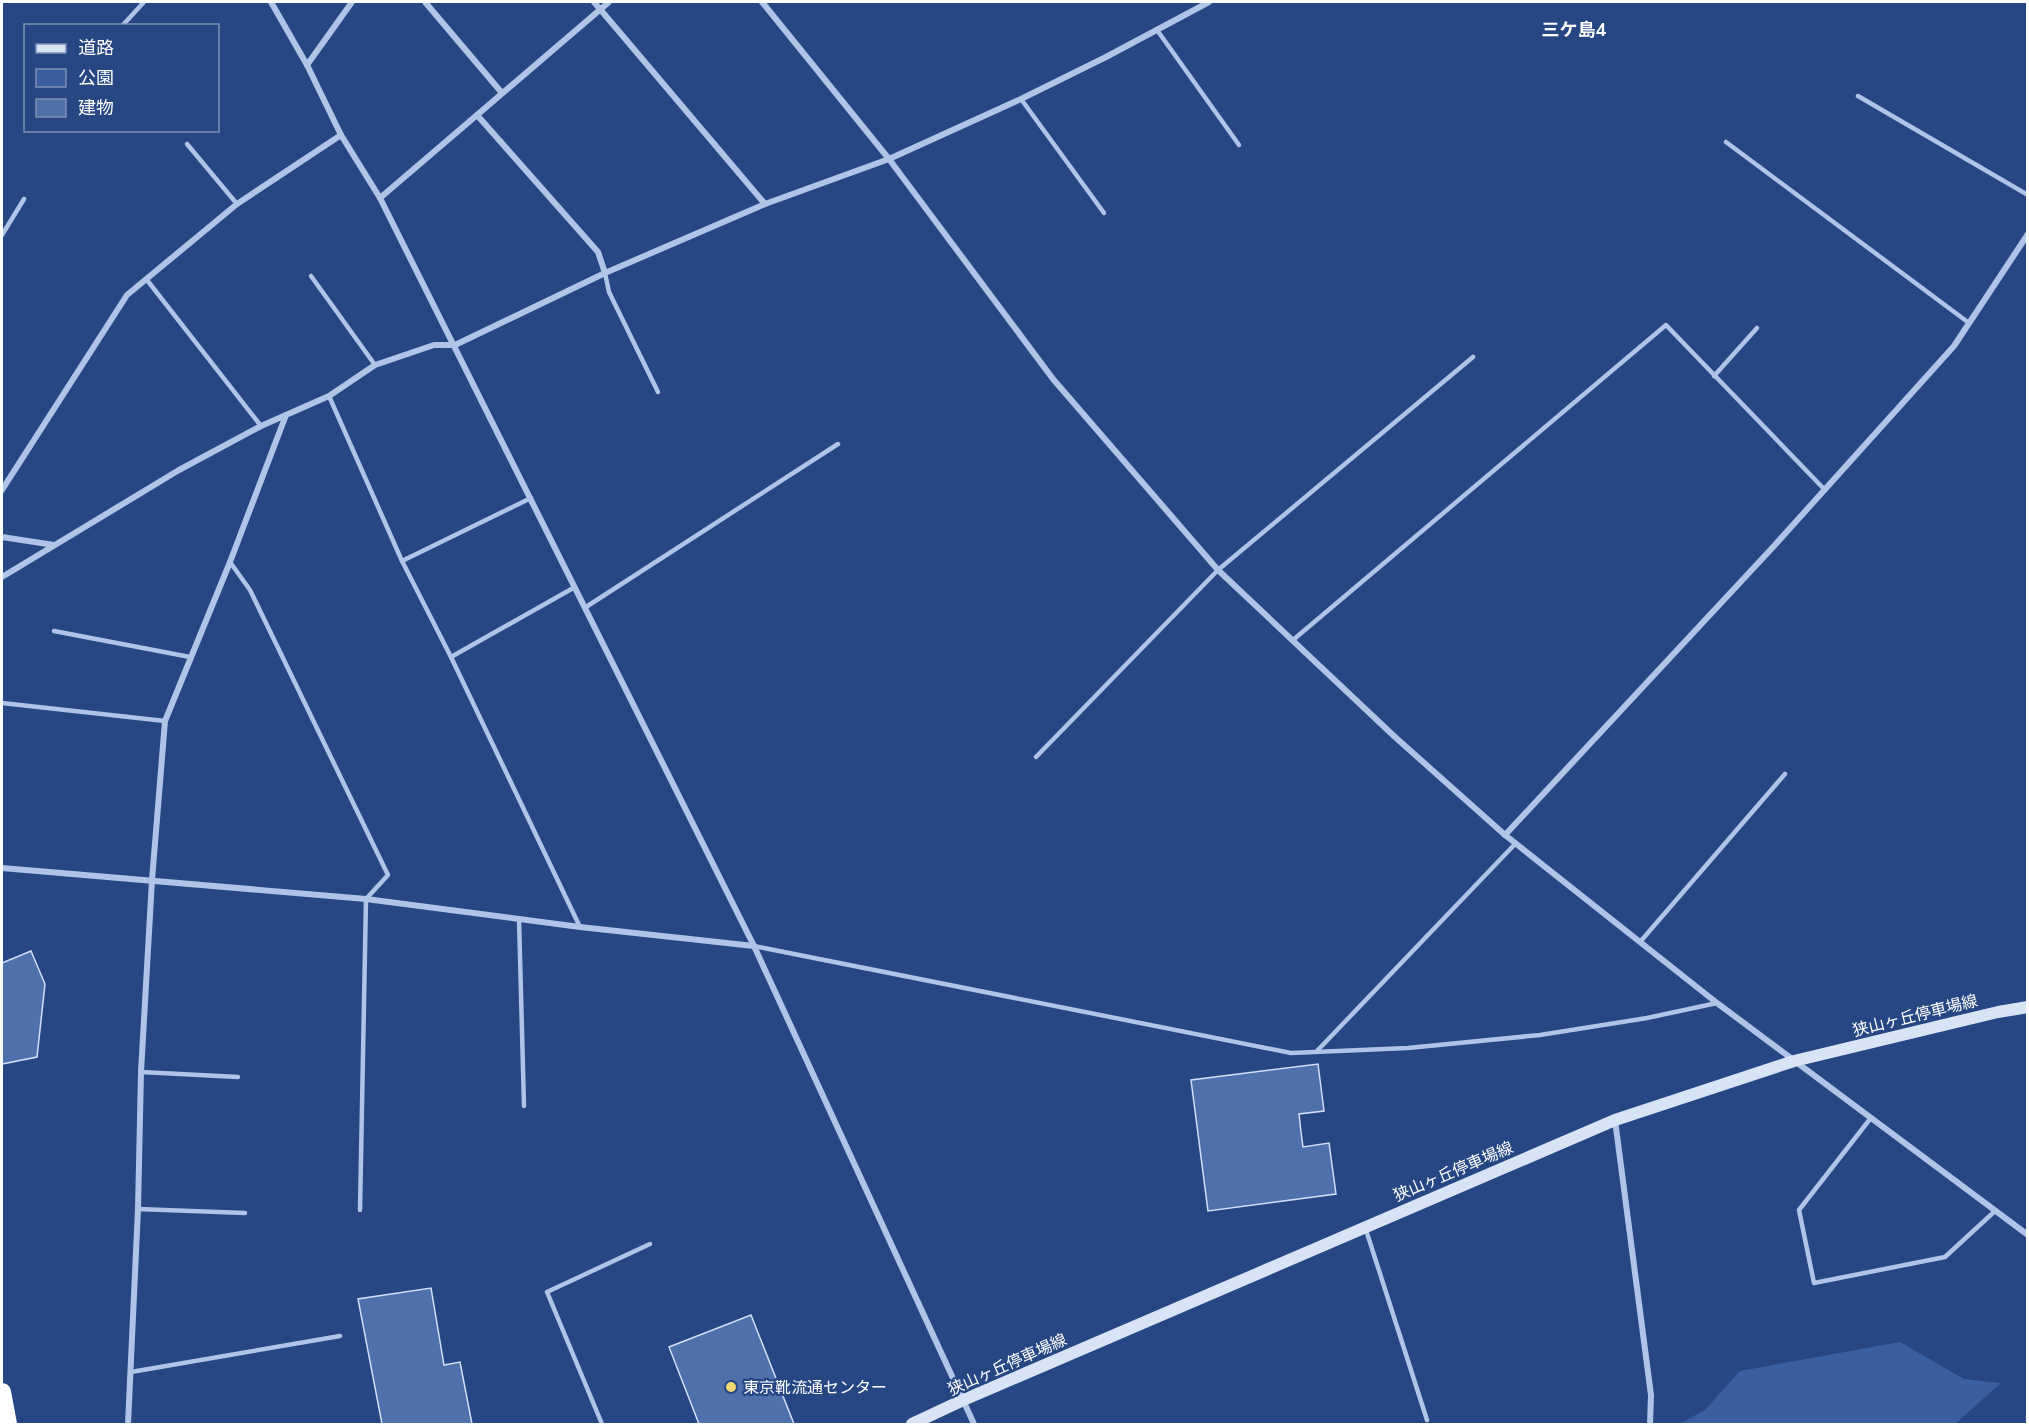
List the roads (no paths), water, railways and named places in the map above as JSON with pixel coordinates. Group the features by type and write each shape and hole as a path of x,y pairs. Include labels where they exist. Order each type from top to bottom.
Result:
{"highway":[{"path":"2,1392 8,1425"}],"main road":[{"name":"狭山ヶ丘停車場線","path":"912,1425 961,1401 1615,1120 1794,1061 1998,1012 2028,1007"}],"street":[{"path":"272,2 308,64 341,135 380,198 754,946 974,1425"},
{"path":"308,64 352,2"},
{"path":"425,2 502,93"},
{"path":"594,2 765,204"},
{"path":"380,198 609,2"},
{"path":"762,2 889,159 1053,380 1218,570 1395,737 1505,835 1717,1003 2028,1235"},
{"path":"2,577 179,470 261,426 329,396 375,365 434,345 455,345 605,273 765,204 889,159 1021,99 1209,2"},
{"path":"477,115 598,252 605,273"},
{"path":"2,490 127,295 237,204 341,135"},
{"path":"1505,835 1825,490 1954,346 2028,234"},
{"path":"128,1425 138,1209 141,1072 152,880 165,721 230,562 286,414"},
{"path":"2,537 55,545"},
{"path":"2,868 366,899 580,927 754,946"},
{"path":"1615,1120 1651,1395 1650,1425"}],"lane":[{"path":"124,24 144,2"},
{"path":"1157,30 1239,145"},
{"path":"1858,96 2028,195"},
{"path":"1021,99 1104,213"},
{"path":"1726,142 1969,323"},
{"path":"187,144 237,204"},
{"path":"2,235 24,199"},
{"path":"605,273 609,292 658,392"},
{"path":"311,276 375,365"},
{"path":"147,280 261,426"},
{"path":"1293,640 1666,325 1825,490"},
{"path":"1714,376 1757,328"},
{"path":"1036,756 1218,570 1473,357"},
{"path":"329,396 402,561 451,657 580,927"},
{"path":"586,607 837,444"},
{"path":"402,561 531,498"},
{"path":"230,562 250,590 388,875 366,899 360,1210"},
{"path":"451,657 575,587"},
{"path":"54,631 190,657"},
{"path":"2,703 165,721"},
{"path":"1640,942 1785,774"},
{"path":"1317,1052 1516,843"},
{"path":"519,919 525,1106"},
{"path":"754,946 1291,1053 1408,1048 1540,1035 1647,1018 1717,1003"},
{"path":"141,1072 238,1077"},
{"path":"1870,1119 1799,1210 1814,1283 1945,1257 1995,1211"},
{"path":"138,1209 245,1213"},
{"path":"1365,1227 1428,1420"},
{"path":"602,1425 547,1292 650,1244"},
{"path":"131,1372 340,1336"}],"place":[{"name":"東京靴流通センター","path":"731,1387"}],"district":[{"name":"三ケ島4","path":"1574,30"}]}
